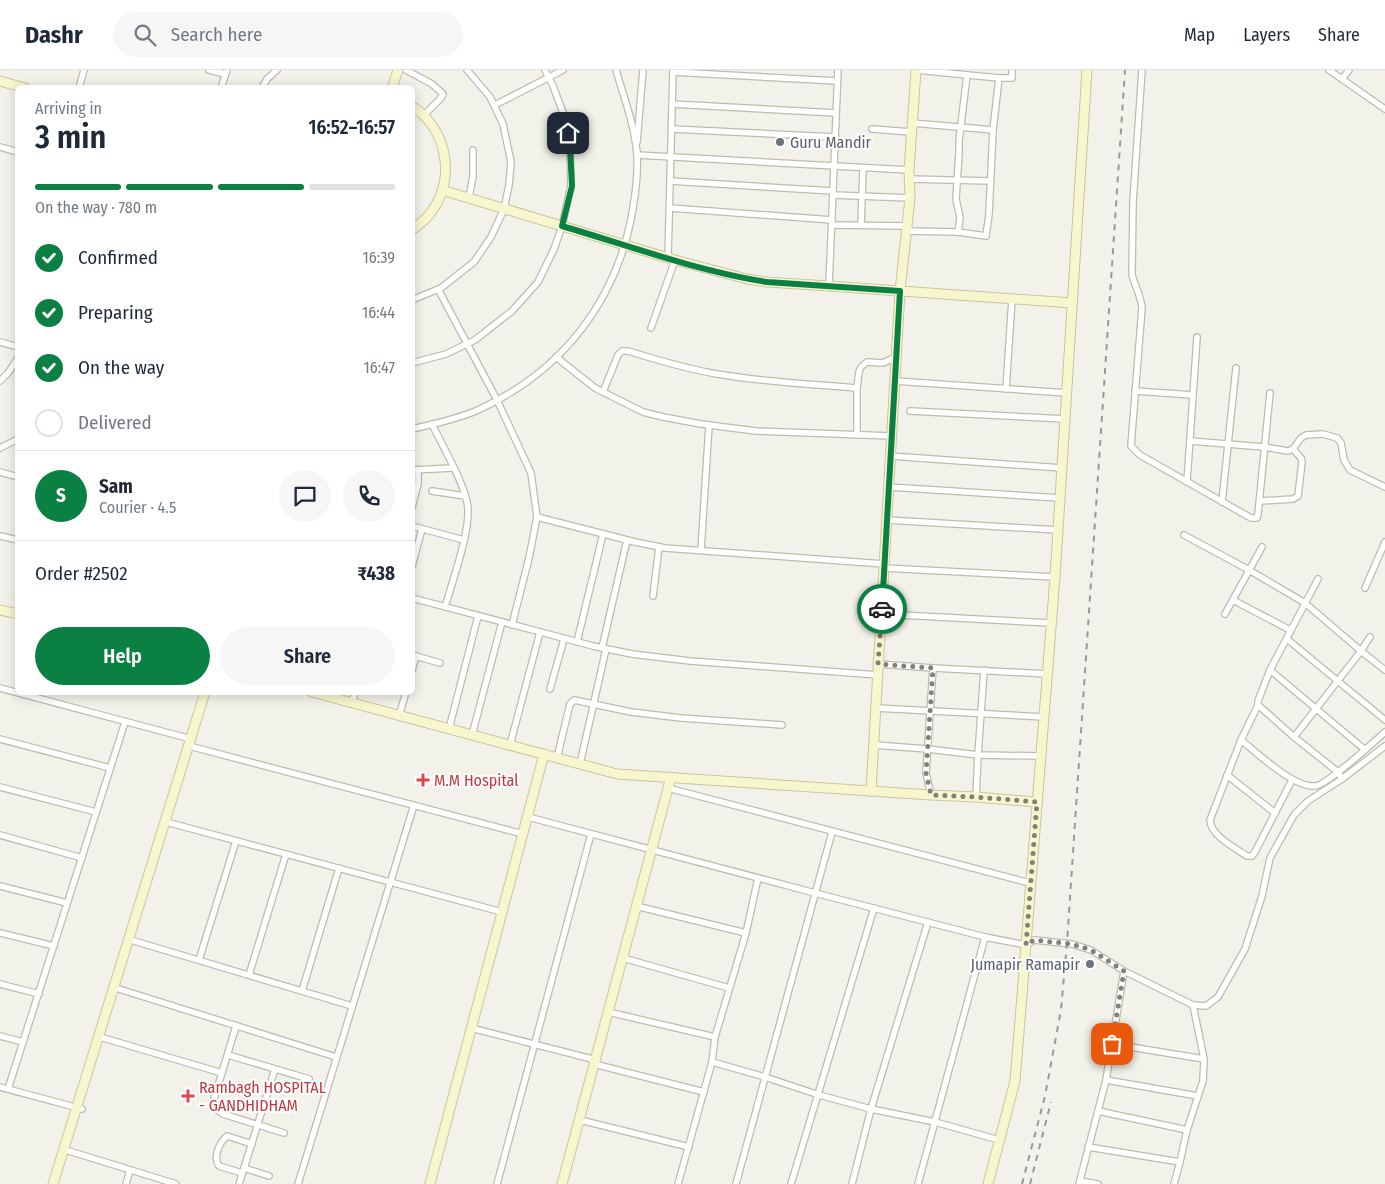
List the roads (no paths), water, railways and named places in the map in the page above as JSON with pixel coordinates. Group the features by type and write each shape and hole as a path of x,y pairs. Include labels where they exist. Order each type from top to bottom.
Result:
{"street":[{"path":"80,85 84,70"},
{"path":"209,70 226,72 222,85"},
{"path":"264,85 277,70"},
{"path":"393,85 398,70"},
{"path":"399,85 405,70 432,84 442,94 441,98 424,115"},
{"path":"415,299 438,289 474,262 491,237 504,209 511,162 504,124 490,97 467,70"},
{"path":"415,362 446,354 475,340 512,311 538,282 554,249 572,186 570,148 564,118 553,86 545,70"},
{"path":"494,106 563,70"},
{"path":"616,70 633,128 637,154"},
{"path":"415,428 476,411 512,392 546,368 573,340 598,307 625,245 630,224 636,190 642,70"},
{"path":"830,286 838,70"},
{"path":"871,791 900,291 910,198 909,174 916,70 1012,78 1012,70"},
{"path":"988,1184 1015,1081 1055,577 1087,70"},
{"path":"1142,70 1132,211 1132,275 1141,298 1142,308 1131,446 1140,455 1222,502 1251,518 1257,518 1270,393"},
{"path":"1329,70 1385,109"},
{"path":"1342,79 1349,70"},
{"path":"651,328 672,259 670,181 673,71 837,81"},
{"path":"958,232 960,218 956,199 960,128 967,75"},
{"path":"670,208 958,232 986,236 999,78"},
{"path":"0,81 15,85"},
{"path":"672,104 836,113"},
{"path":"415,108 424,115 436,130 445,158 446,173 442,190 432,211 415,228"},
{"path":"872,130 960,128 994,130"},
{"path":"672,129 835,137"},
{"path":"0,147 15,151"},
{"path":"469,198 473,176 472,150"},
{"path":"637,154 863,168 990,181"},
{"path":"862,225 863,168"},
{"path":"670,181 910,198"},
{"path":"442,190 672,259 747,279 767,282 1072,303"},
{"path":"438,289 497,400 531,473 537,517 512,625"},
{"path":"1006,389 1012,299"},
{"path":"1188,482 1197,337"},
{"path":"0,342 15,346"},
{"path":"604,392 618,356 622,352 628,351 716,374 857,388"},
{"path":"556,357 595,388 643,412 663,417 756,431 892,436"},
{"path":"857,435 859,372 864,363 883,363 896,357"},
{"path":"0,381 15,362"},
{"path":"1222,502 1236,368"},
{"path":"895,381 1067,393"},
{"path":"1135,391 1193,395"},
{"path":"910,411 1065,419"},
{"path":"432,424 468,503 468,520 464,540 445,607"},
{"path":"701,550 709,425"},
{"path":"1190,441 1264,447 1288,452 1306,435 1323,434 1332,436 1341,443 1344,460 1348,468 1385,487"},
{"path":"0,448 15,440"},
{"path":"1260,501 1293,499 1298,496 1302,462 1293,449"},
{"path":"890,456 1062,468"},
{"path":"415,496 418,484 415,470 453,468"},
{"path":"0,472 15,476"},
{"path":"889,487 1060,498"},
{"path":"432,491 465,496"},
{"path":"537,517 659,547 884,566 1055,577"},
{"path":"887,520 1058,530"},
{"path":"415,527 464,540"},
{"path":"415,555 422,529"},
{"path":"577,642 603,534"},
{"path":"1184,535 1305,603 1385,670"},
{"path":"0,536 15,539"},
{"path":"580,764 627,540"},
{"path":"1365,588 1385,542"},
{"path":"653,596 659,547"},
{"path":"1225,614 1262,547"},
{"path":"1292,780 1252,856 1247,856 1222,839 1212,828 1210,820 1241,740 1258,705 1270,670 1318,579"},
{"path":"415,599 564,639 632,654 690,661 878,675"},
{"path":"1232,600 1290,630"},
{"path":"0,610 15,613"},
{"path":"881,614 1051,623"},
{"path":"449,729 478,616"},
{"path":"472,735 502,622"},
{"path":"510,745 540,632"},
{"path":"1294,737 1361,651 1370,636"},
{"path":"550,689 564,639"},
{"path":"1287,639 1385,720"},
{"path":"415,656 440,663"},
{"path":"878,664 1047,674"},
{"path":"931,795 926,773 933,668"},
{"path":"976,797 984,670"},
{"path":"1270,670 1364,749"},
{"path":"0,688 15,692"},
{"path":"26,695 414,806 523,834"},
{"path":"53,1184 134,941 170,823 204,695"},
{"path":"102,1038 192,743 209,695"},
{"path":"328,695 399,716 617,774 1037,802"},
{"path":"352,703 354,695"},
{"path":"399,716 405,695"},
{"path":"557,758 572,701 577,700 631,712 681,718 782,725"},
{"path":"1258,705 1338,772 1342,779"},
{"path":"876,708 1044,717"},
{"path":"8,1089 125,722"},
{"path":"1241,740 1292,780 1310,786 1318,786 1338,772 1385,732"},
{"path":"0,739 110,768"},
{"path":"874,745 978,755 1041,756"},
{"path":"528,817 815,894 985,937 1026,945 1034,940 1072,944 1091,950 1124,971 1193,1005 1206,1006 1218,997 1246,949 1262,896 1270,858 1294,815 1308,801 1342,779 1385,746"},
{"path":"430,1184 544,754"},
{"path":"1227,775 1275,813"},
{"path":"562,1184 671,777"},
{"path":"0,788 96,812"},
{"path":"668,788 1030,883"},
{"path":"298,1184 414,806"},
{"path":"170,823 502,912"},
{"path":"736,1184 832,832"},
{"path":"497,1184 591,834"},
{"path":"0,835 82,858"},
{"path":"199,960 236,841"},
{"path":"249,975 286,854"},
{"path":"302,991 340,868"},
{"path":"678,1184 712,1062 716,1037 729,988 746,933 758,878"},
{"path":"0,886 68,903"},
{"path":"636,906 746,933"},
{"path":"792,1184 874,908"},
{"path":"852,1184 871,1109 928,922"},
{"path":"0,933 54,946"},
{"path":"918,1184 985,937"},
{"path":"134,941 352,1006"},
{"path":"623,958 729,988"},
{"path":"1098,1184 1079,1182 1106,1080 1124,971"},
{"path":"0,984 39,994"},
{"path":"119,989 336,1057"},
{"path":"1174,1184 1187,1130 1203,1081 1204,1059 1193,1005"},
{"path":"608,1012 716,1037"},
{"path":"236,1026 214,1100 216,1109 223,1114 284,1132"},
{"path":"471,1028 704,1092"},
{"path":"0,1036 24,1042"},
{"path":"102,1038 222,1073"},
{"path":"1112,1044 1204,1059"},
{"path":"228,1055 309,1079"},
{"path":"712,1062 819,1095 871,1109 935,1122 999,1140"},
{"path":"239,1184 275,1069"},
{"path":"1106,1080 1198,1096"},
{"path":"0,1087 79,1108"},
{"path":"58,1184 69,1150 79,1108"},
{"path":"1098,1111 1187,1130"},
{"path":"580,1120 689,1147"},
{"path":"252,1144 226,1136 216,1156 217,1163 220,1166 269,1176"},
{"path":"1088,1147 1180,1162"},
{"path":"69,1150 176,1184"},
{"path":"126,1184 130,1170"}],"railway":[{"path":"1022,1184 1045,1096 1061,1010 1125,70"},
{"path":"1030,1184 1051,1102"}],"place":[{"name":"Guru Mandir","path":"780,142"},
{"name":"M.M Hospital","path":"423,780"},
{"name":"Jumapir Ramapir","path":"1090,964"},
{"name":"Rambagh HOSPITAL - GANDHIDHAM","path":"188,1096"}]}
